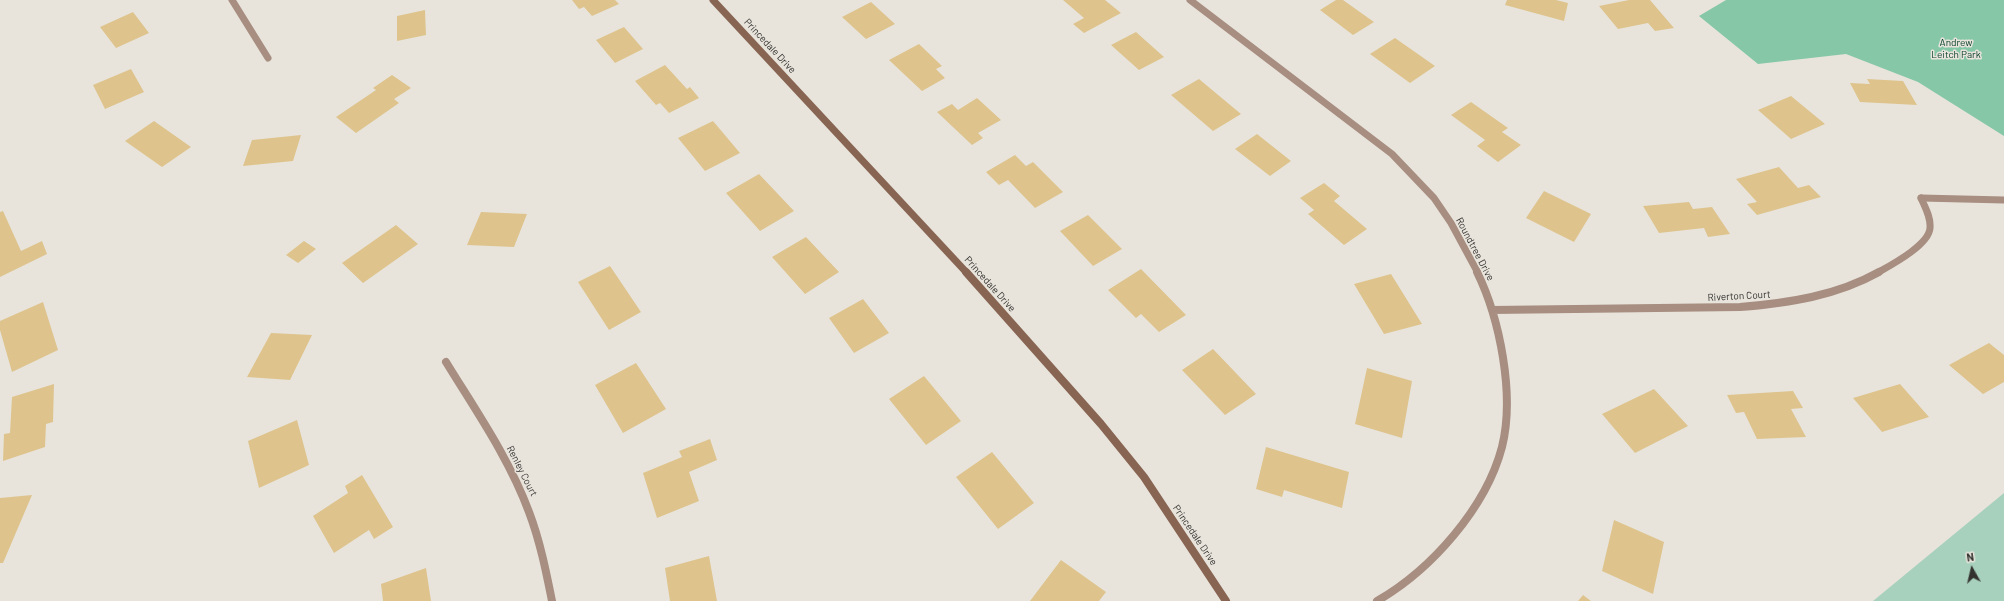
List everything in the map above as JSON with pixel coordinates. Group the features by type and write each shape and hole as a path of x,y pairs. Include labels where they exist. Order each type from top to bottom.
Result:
{"street":[{"path":"232,0 268,58"},
{"name":"Princedale Drive","path":"714,0 965,270 1102,424 1144,477 1226,601"},
{"name":"Roundtree Drive","path":"1190,0 1392,154 1413,173 1435,198 1459,235 1481,278 1492,310 1498,333 1505,382 1506,406 1505,433 1498,458 1486,484 1466,519 1439,552 1412,578 1377,601"},
{"name":"Riverton Court","path":"1492,310 1740,307 1778,304 1810,299 1869,279 1890,267 1924,241 1930,231 1929,221 1921,198 2004,200"},
{"name":"Renley Court","path":"446,362 510,468 525,500 544,559 552,601"}],"green space":[{"name":"Andrew Leitch Park","path":"1726,0 2004,0 2004,136 1918,82 1846,54 1758,64 1699,16"},
{"path":"2004,493 2004,601 1873,601"}],"building":[{"path":"572,0 615,0 619,4 592,16 584,7 579,9"},
{"path":"1063,0 1105,0 1121,13 1084,33 1073,24 1084,18"},
{"path":"1336,0 1343,0 1374,22 1353,35 1320,10"},
{"path":"1507,0 1556,0 1568,3 1564,21 1505,5"},
{"path":"1629,0 1650,0 1674,28 1655,31 1648,23 1618,29 1599,6"},
{"path":"871,2 895,24 866,39 842,17"},
{"path":"425,10 426,35 397,41 397,16"},
{"path":"133,12 149,33 116,48 100,27"},
{"path":"624,27 643,49 615,63 596,40"},
{"path":"1136,32 1164,57 1139,70 1111,45"},
{"path":"1395,38 1435,66 1410,83 1370,54"},
{"path":"919,44 942,66 936,69 945,78 922,91 889,60"},
{"path":"665,65 687,89 690,87 699,98 669,113 660,103 656,105 635,81"},
{"path":"131,69 144,92 105,109 93,85"},
{"path":"392,75 411,88 394,99 399,103 356,133 336,117 376,90 373,88"},
{"path":"1199,79 1241,114 1213,131 1171,95"},
{"path":"1867,79 1903,81 1917,105 1860,102 1850,83 1870,84"},
{"path":"1791,96 1825,124 1791,139 1758,110"},
{"path":"977,98 1001,120 978,133 983,138 972,145 937,112 952,104 958,110"},
{"path":"1471,102 1508,128 1502,132 1521,145 1498,162 1477,146 1485,140 1451,115"},
{"path":"154,121 191,147 162,167 125,141"},
{"path":"713,121 740,153 705,171 678,138"},
{"path":"1257,134 1291,161 1270,176 1235,149"},
{"path":"301,135 293,161 243,166 252,140"},
{"path":"1015,155 1026,166 1033,162 1063,192 1035,208 1008,180 999,185 986,172"},
{"path":"1779,167 1798,188 1809,185 1821,197 1757,215 1747,204 1757,202 1736,179"},
{"path":"759,174 794,211 760,231 726,193"},
{"path":"1324,183 1340,196 1334,201 1367,229 1344,245 1308,214 1314,210 1300,198"},
{"path":"1544,191 1591,214 1574,242 1526,218"},
{"path":"1689,202 1693,209 1712,207 1730,234 1708,237 1704,228 1659,233 1643,206"},
{"path":"3,211 21,251 42,241 47,254 0,277 0,212"},
{"path":"481,212 527,214 514,247 467,245"},
{"path":"1088,215 1122,249 1093,266 1060,231"},
{"path":"396,225 418,244 363,283 342,263"},
{"path":"806,237 839,272 805,294 772,257"},
{"path":"304,241 316,249 298,263 286,255"},
{"path":"610,266 641,312 609,330 578,282"},
{"path":"1141,269 1186,315 1159,332 1141,314 1136,318 1108,290"},
{"path":"1391,274 1422,324 1384,334 1354,284"},
{"path":"863,299 889,333 854,353 829,318"},
{"path":"43,302 58,350 12,372 0,330 0,321"},
{"path":"271,333 312,335 290,380 247,377"},
{"path":"1989,343 2004,355 2004,382 1983,394 1949,365"},
{"path":"1213,349 1256,394 1225,415 1182,370"},
{"path":"636,363 666,409 623,433 595,385"},
{"path":"1367,368 1412,381 1402,438 1355,424"},
{"path":"924,376 961,421 926,445 889,399"},
{"path":"54,384 53,422 46,424 45,447 3,461 4,434 10,433 12,397"},
{"path":"1900,384 1929,417 1882,432 1853,398"},
{"path":"1654,389 1688,426 1635,453 1602,414"},
{"path":"1793,391 1803,408 1791,409 1806,437 1757,439 1744,412 1736,413 1727,395"},
{"path":"297,420 309,465 259,488 248,441"},
{"path":"710,439 717,460 689,472 699,501 657,518 643,473 682,457 679,451"},
{"path":"1266,447 1349,472 1342,508 1284,490 1282,497 1256,489"},
{"path":"992,452 1034,503 998,529 956,477"},
{"path":"362,475 393,527 374,539 369,530 334,553 313,516 348,493 345,486"},
{"path":"32,495 3,563 0,563 0,498"},
{"path":"1614,520 1664,542 1653,594 1602,571"},
{"path":"709,556 717,601 670,601 665,568"},
{"path":"1061,560 1106,592 1099,601 1030,601"},
{"path":"426,568 431,601 383,601 381,584"},
{"path":"1583,595 1591,601 1578,601"}]}
